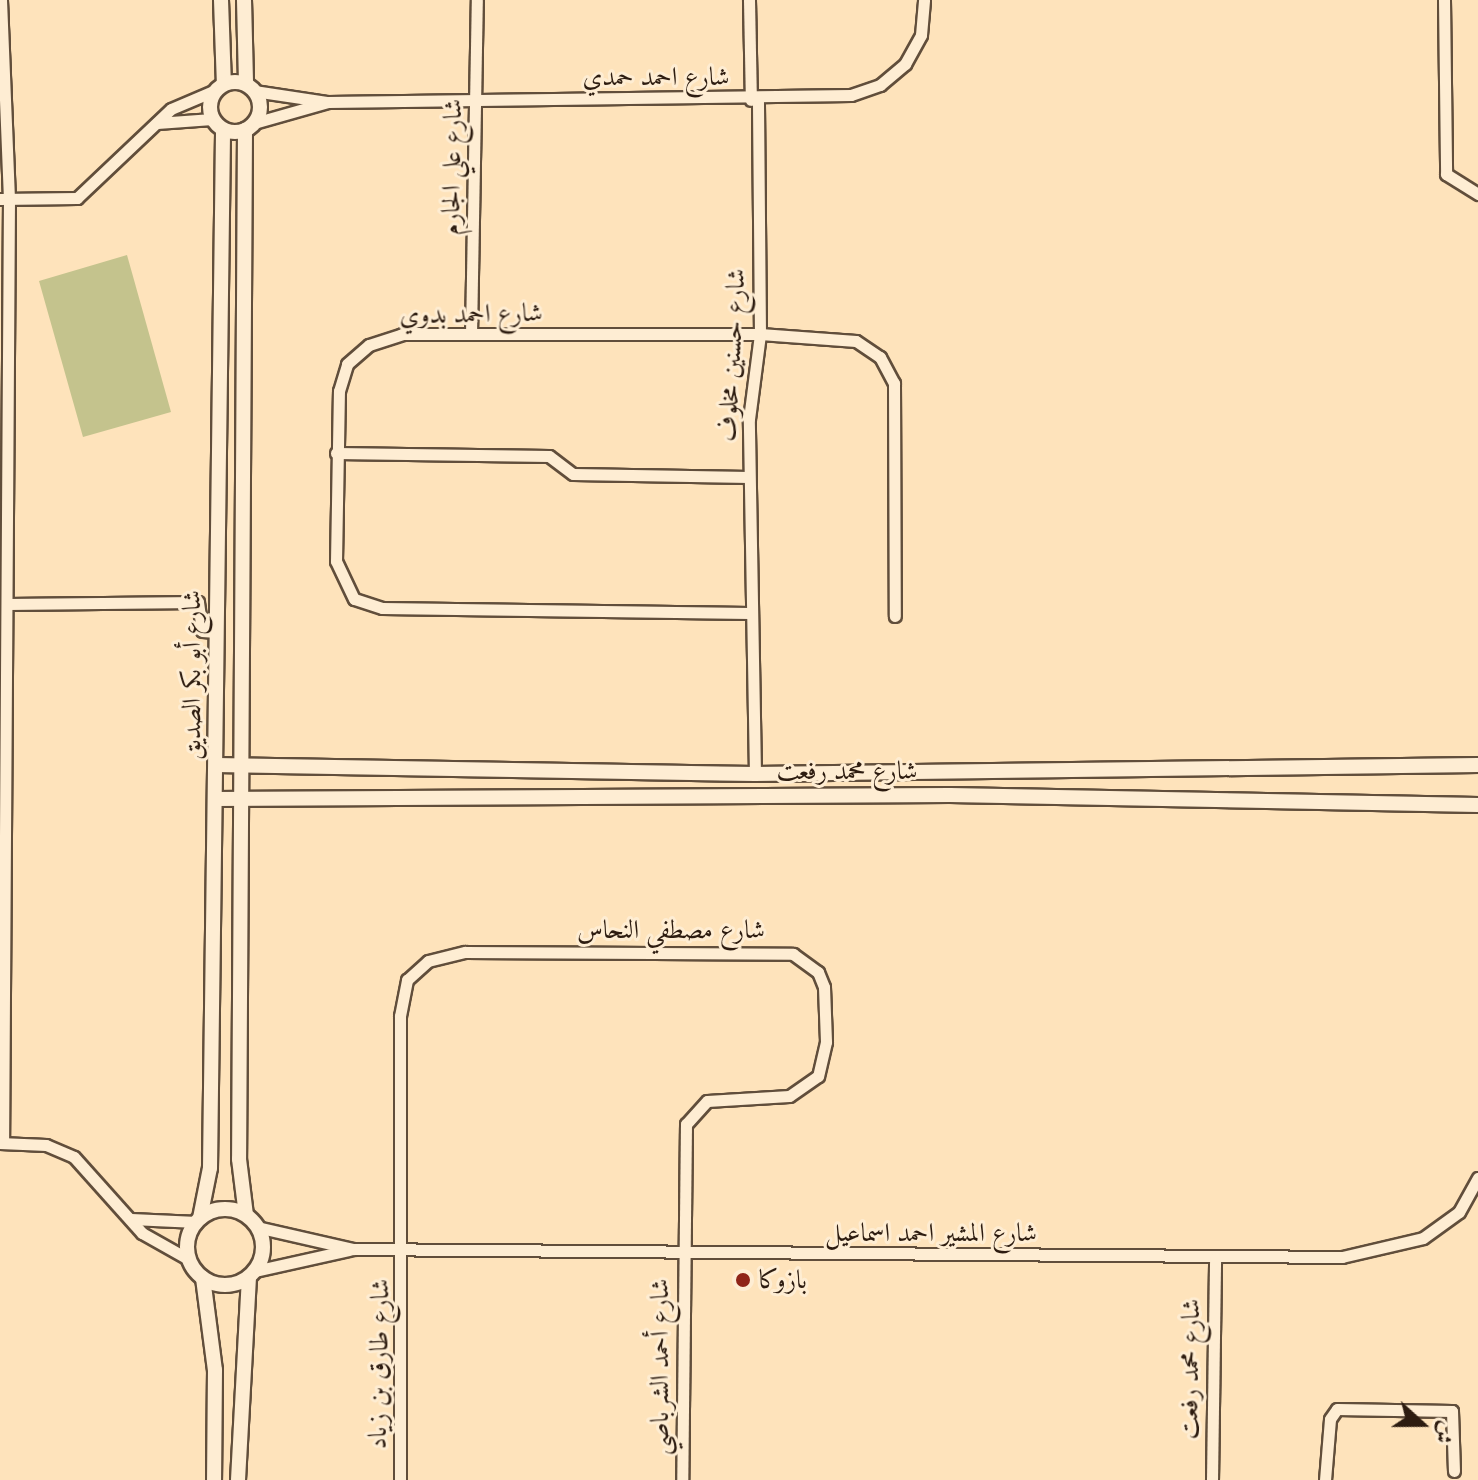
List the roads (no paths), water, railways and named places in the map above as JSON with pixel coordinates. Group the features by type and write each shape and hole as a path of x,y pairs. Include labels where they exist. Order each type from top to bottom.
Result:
{"street":[{"path":"1,0 7,604 2,1143 46,1145 74,1157 156,1245 190,1260 203,1278 215,1370 214,1480"},
{"path":"220,87 221,0"},
{"path":"5,199 77,198 181,101 220,87 250,88 244,0"},
{"name":"شارع علي الجارم","path":"471,334 477,0"},
{"name":"شارع حسنين مخلوف","path":"749,0 760,334 749,419 749,613 755,774"},
{"name":"شارع احمد حمدي","path":"250,88 328,102 754,100 851,95 880,85 915,50 924,0"},
{"path":"1444,0 1446,174 1478,194"},
{"name":"شارع أبو بكر الصديق","path":"199,1220 210,1168 220,87"},
{"name":"شارع أبو بكر الصديق","path":"246,1215 239,1167 250,126 260,110 250,88"},
{"name":"شارع احمد حمدي","path":"250,126 328,102"},
{"path":"156,123 250,126"},
{"name":"شارع احمد بدوي","path":"749,613 367,606 354,599 339,575 336,453 341,377 357,353 402,334 760,334 856,341 889,369 894,383 895,616"},
{"path":"336,453 549,456 573,474 749,477"},
{"path":"7,604 198,602 202,631 217,632"},
{"name":"شارع محمد رفعت","path":"216,765 755,774 947,768 1478,765"},
{"path":"947,768 950,795"},
{"path":"970,768 971,795"},
{"name":"شارع محمد رفعت","path":"215,799 971,795 1478,805"},
{"name":"شارع مصطفي النحاس","path":"402,1248 400,1016 415,970 465,952 793,954 818,972 824,987 823,1066 798,1094 720,1097 689,1114 683,1254"},
{"name":"شارع المشير احمد اسماعيل","path":"252,1274 353,1249 402,1248 683,1254 1215,1258 1385,1252 1423,1238 1459,1212 1478,1178"},
{"path":"131,1219 199,1220 223,1209 246,1215 257,1227 263,1250 252,1274 238,1480"},
{"path":"190,1260 189,1236 199,1220"},
{"name":"شارع المشير احمد اسماعيل","path":"257,1227 353,1249"},
{"name":"شارع طارق بن زياد","path":"400,1480 402,1248"},
{"name":"شارع أحمد الشرباصي","path":"682,1480 683,1254"},
{"name":"شارع محمد رفعت","path":"1212,1480 1215,1258"},
{"path":"203,1278 231,1285 252,1274"},
{"path":"1325,1480 1330,1419 1337,1409 1452,1411 1454,1471"}],"place":[{"name":"بازوكا","path":"743,1280"}]}
